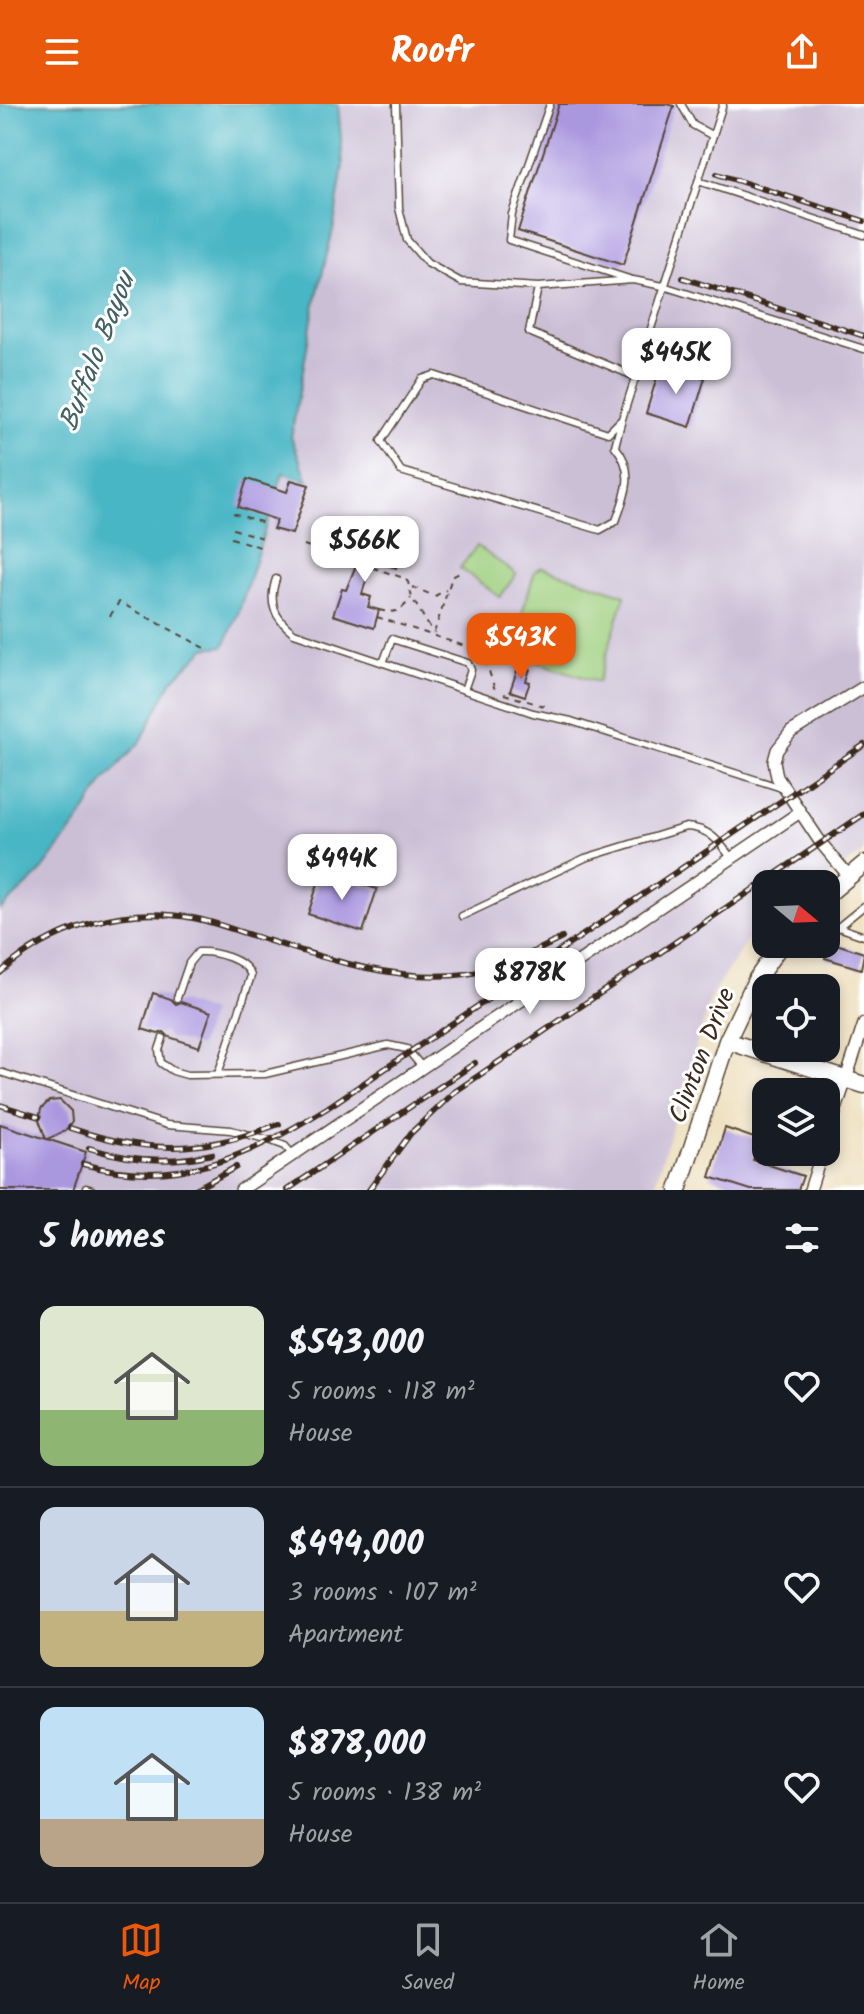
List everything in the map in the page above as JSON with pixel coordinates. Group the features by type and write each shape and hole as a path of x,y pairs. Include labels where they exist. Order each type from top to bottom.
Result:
{"main road":[{"path":"840,883 864,864"},
{"name":"Clinton Drive","path":"678,1190 727,1041 756,980 771,958"},
{"path":"727,1041 864,1085"}],"street":[{"path":"848,875 800,812 774,769 777,750 783,740 801,724 864,687"},
{"path":"241,1190 800,812"},
{"path":"840,1097 864,1024"},
{"path":"810,1190 818,1166"}],"lane":[{"path":"396,104 399,208 407,240 427,263 461,282 538,287 633,280"},
{"path":"550,104 512,214 509,240 864,349"},
{"path":"681,104 693,125 713,136"},
{"path":"622,419 608,433 434,375 422,379 381,441 401,471 600,530 616,521 628,489 624,457 615,446 663,286 723,104"},
{"path":"698,181 864,235"},
{"path":"538,287 529,332 636,377"},
{"path":"276,579 271,593 273,611 282,624 294,633 464,690 785,789"},
{"path":"383,663 392,639 468,663 471,670 464,690"},
{"path":"462,916 585,858 686,827 697,827 710,833 732,859"},
{"path":"840,926 855,918 864,906"},
{"path":"840,928 864,936"},
{"path":"177,998 189,963 198,952 240,962 250,970 251,976 218,1074"},
{"path":"163,1038 159,1056 166,1068 187,1075 265,1074 393,1045 411,1051 422,1067"},
{"path":"0,1072 167,1125 231,1130 269,1140 285,1146 293,1155"}],"path":[{"path":"233,513 267,524"},
{"path":"233,529 263,538"},
{"path":"231,538 260,547"},
{"path":"304,545 397,575 411,587 435,596 448,589"},
{"path":"434,634 453,575 463,571"},
{"path":"411,587 412,598 434,634"},
{"path":"379,610 399,611 412,598"},
{"path":"110,616 119,602 205,648"},
{"path":"377,617 483,652 495,691 554,709"}],"shaded area":[{"path":"337,104 864,104 864,852 838,870 752,870 752,933 711,996 653,1190 0,1190 0,902 82,817 104,781 141,741 171,682 205,648 224,646 239,612 283,473 308,481 291,437 314,308 334,225 343,165"}],"green space":[{"path":"477,546 516,574 500,597 460,568"},
{"path":"542,567 625,595 598,682 510,653 535,571"}],"water":[{"name":"Buffalo Bayou","path":"0,104 338,104 343,165 334,225 314,308 291,437 308,481 283,473 238,614 224,646 205,648 171,682 141,741 104,781 82,817 39,874 0,910"}],"building":[{"path":"559,104 674,106 623,265 518,231"},
{"path":"661,364 705,378 690,427 646,413"},
{"path":"247,479 287,492 291,480 309,485 292,534 273,529 277,520 238,507"},
{"path":"367,538 402,549 396,568 372,560 362,594 371,597 368,607 379,610 374,628 333,615"},
{"path":"519,665 530,669 525,696 510,691"},
{"path":"322,871 377,889 363,932 308,914"},
{"path":"840,945 864,953 861,969 825,958 840,958"},
{"path":"153,993 176,1004 181,1002 211,1012 199,1047 169,1037 164,1032 158,1034 142,1029"},
{"path":"60,1100 71,1111 72,1122 65,1131 47,1139 86,1152 73,1190 0,1190 0,1124 46,1139 39,1120 41,1109 49,1101"},
{"path":"725,1128 752,1137 752,1166 772,1166 803,1176 798,1190 751,1190 710,1177"}],"railway":[{"path":"717,174 864,221"},
{"path":"683,278 864,336"},
{"path":"83,1164 117,1171 181,1171 240,1154 297,1126 864,745"},
{"path":"369,1190 411,1133 453,1093 864,814"},
{"path":"0,973 42,943 65,932 90,923 141,915 201,920 360,967 413,975 479,972 516,960 562,938"},
{"path":"287,1190 475,1063"},
{"path":"0,1105 39,1117"},
{"path":"70,1128 125,1143 175,1147 225,1141 279,1124"},
{"path":"89,1148 150,1160 212,1154"},
{"path":"194,1190 236,1167"}]}
